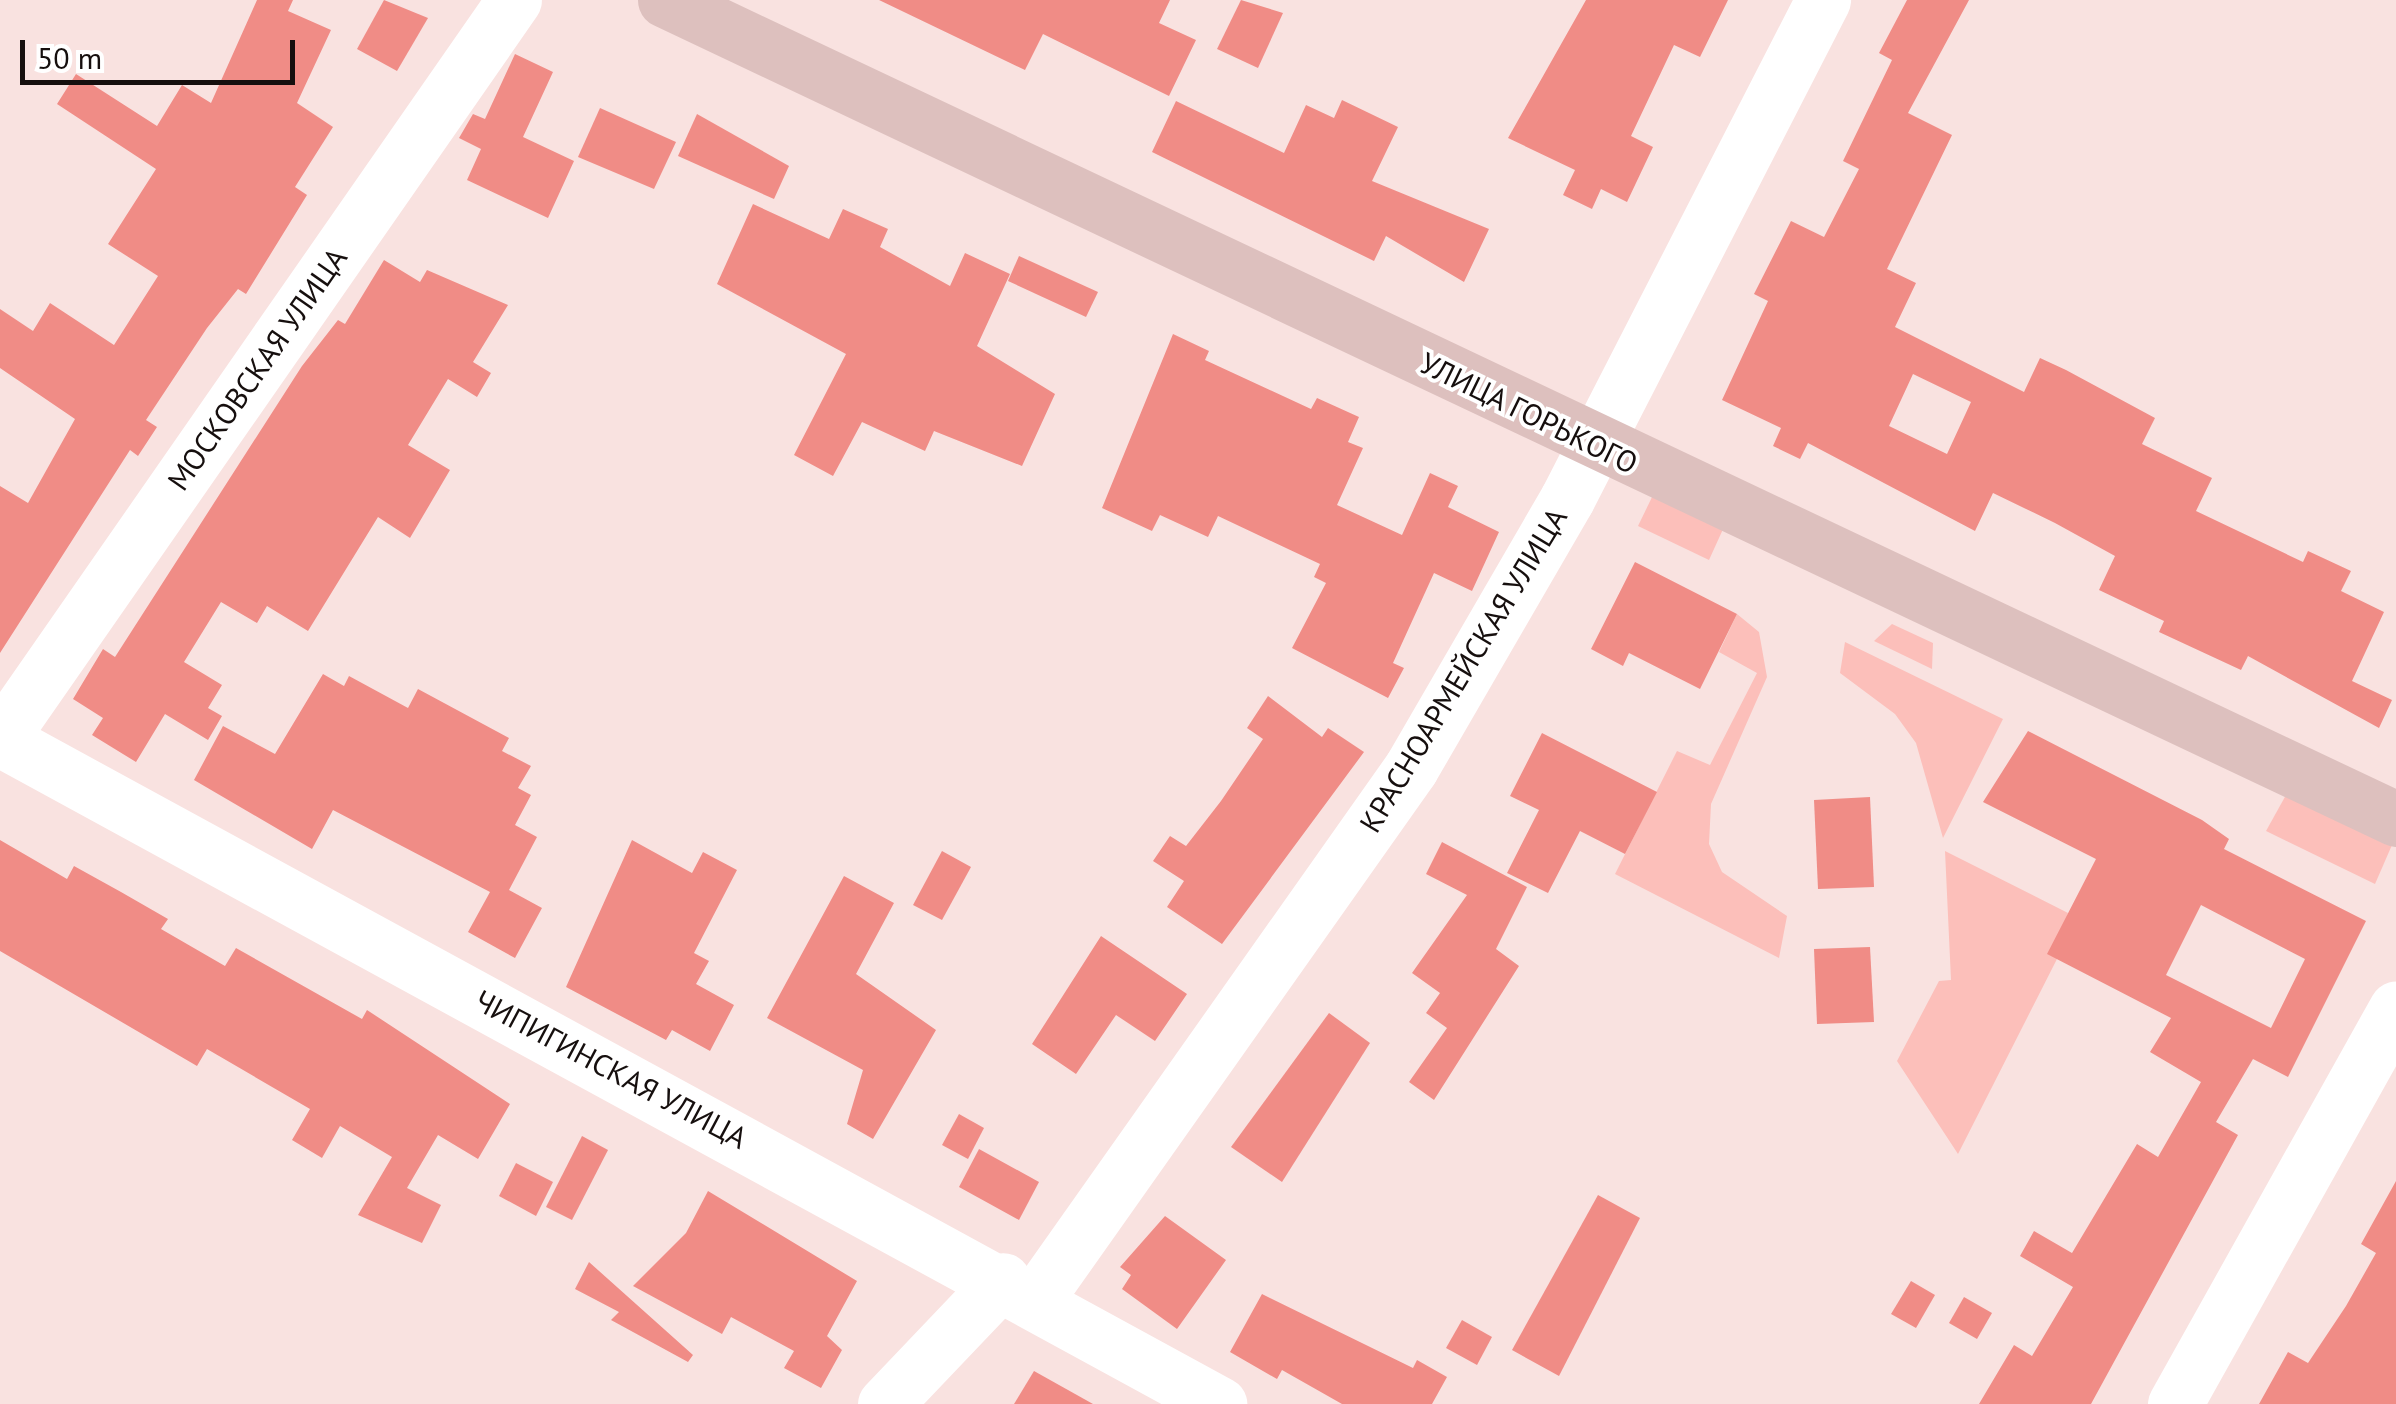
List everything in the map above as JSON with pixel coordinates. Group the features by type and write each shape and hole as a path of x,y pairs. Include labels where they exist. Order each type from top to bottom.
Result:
{"main road":[{"name":"УЛИЦА ГОРЬКОГО","path":"665,0 1594,444 2396,819"}],"street":[{"name":"МОСКОВСКАЯ УЛИЦА","path":"0,739 514,0"},
{"name":"КРАСНОАРМЕЙСКАЯ УЛИЦА","path":"885,1404 1020,1290 1411,768 1594,444 1824,0"},
{"name":"ЧИПИГИНСКАЯ УЛИЦА","path":"0,739 1020,1290 1219,1404"},
{"path":"2176,1404 2396,1008"}],"shaded area":[{"path":"1654,493 1724,527 1709,560 1638,526"},
{"path":"1737,614 1759,632 1767,677 1711,804 1709,844 1722,872 1787,916 1779,958 1615,874 1677,751 1710,765 1757,673 1719,652"},
{"path":"1892,624 1933,643 1932,669 1874,641"},
{"path":"1845,642 2003,719 1943,838 1916,743 1895,714 1840,673"},
{"path":"2286,795 2392,845 2375,884 2266,831"},
{"path":"1945,851 2068,913 2057,959 1958,1154 1897,1061 1939,981 1951,980"}],"building":[{"path":"257,0 293,0 288,11 331,30 297,103 333,127 295,187 307,195 246,294 238,289 207,328 146,420 157,427 138,456 130,450 0,653 0,486 28,503 75,419 0,368 0,309 33,331 50,303 114,345 158,276 108,244 156,169 57,104 76,74 157,126 182,85 211,103"},
{"path":"384,0 428,18 397,71 357,49"},
{"path":"879,0 1170,0 1159,23 1196,40 1169,96 1043,34 1025,70"},
{"path":"1241,0 1283,13 1258,68 1217,49"},
{"path":"1586,0 1728,0 1700,57 1674,45 1631,136 1653,147 1627,202 1601,189 1592,209 1563,195 1575,170 1508,138"},
{"path":"1907,0 1969,0 1908,113 1952,135 1887,269 1916,283 1895,327 2024,392 2040,358 2066,370 2155,418 2142,444 2212,478 2196,511 2303,562 2308,551 2351,571 2341,591 2384,612 2352,681 2392,700 2379,728 2248,656 2241,670 2159,632 2164,621 2099,590 2115,556 2055,523 1993,493 1975,531 1808,443 1800,459 1773,446 1781,428 1722,400 1768,301 1754,294 1791,221 1824,237 1859,169 1843,161 1892,60 1879,53","holes":["1913,374 1971,402 1947,454 1889,426"]},
{"path":"515,54 553,72 523,137 574,161 548,218 467,180 481,149 459,138 473,114 485,119"},
{"path":"1342,100 1398,127 1372,181 1489,229 1464,282 1386,236 1374,261 1152,152 1176,101 1284,153 1306,105 1334,118"},
{"path":"600,108 676,142 654,189 578,157"},
{"path":"697,114 789,166 774,199 678,156"},
{"path":"753,204 829,239 843,209 888,229 880,247 950,286 965,253 1010,274 977,346 1055,394 1022,466 934,431 925,451 862,422 833,476 794,455 846,354 717,284"},
{"path":"1019,256 1098,292 1086,317 1008,281"},
{"path":"384,260 420,282 427,270 508,305 473,362 491,373 477,397 448,379 408,445 450,470 410,538 378,517 308,631 267,606 257,623 221,602 184,662 222,685 208,708 222,716 208,740 165,714 136,762 92,735 103,718 73,699 103,649 115,657 302,366 338,320 345,324"},
{"path":"1173,334 1209,351 1205,360 1311,409 1317,398 1359,417 1348,442 1363,448 1337,505 1402,535 1430,473 1458,486 1448,507 1499,532 1472,591 1434,573 1393,663 1404,668 1388,698 1292,648 1326,583 1314,577 1320,564 1218,516 1208,537 1160,515 1152,531 1102,508"},
{"path":"1635,562 1737,614 1700,689 1629,653 1623,666 1591,649"},
{"path":"323,674 344,686 349,676 408,708 418,689 509,738 502,751 531,766 518,788 531,795 515,825 537,837 509,890 542,908 515,958 468,932 490,892 333,810 312,849 194,780 223,726 275,754"},
{"path":"1268,696 1322,737 1328,728 1364,752 1222,944 1167,907 1184,881 1153,861 1170,836 1186,846 1221,801 1263,739 1247,728"},
{"path":"2028,731 2202,820 2229,839 2224,849 2366,921 2288,1077 2253,1059 2216,1122 2238,1135 2091,1404 1979,1404 2014,1345 2032,1356 2073,1287 2020,1256 2034,1231 2072,1253 2137,1144 2158,1157 2201,1082 2150,1052 2171,1018 2047,954 2096,859 1983,802","holes":["2201,905 2305,959 2271,1028 2166,975"]},
{"path":"1542,733 1657,792 1625,854 1580,831 1548,893 1507,873 1539,810 1510,796"},
{"path":"1870,797 1874,887 1818,889 1814,800"},
{"path":"0,840 67,879 74,866 121,892 168,919 161,929 225,966 236,948 362,1019 367,1010 510,1104 478,1159 438,1135 407,1188 441,1205 422,1243 358,1215 392,1157 340,1126 322,1158 292,1140 310,1109 207,1049 197,1066 0,951"},
{"path":"632,840 692,873 703,852 737,870 694,953 709,961 696,984 734,1005 710,1051 672,1030 666,1040 566,987"},
{"path":"1442,842 1527,887 1496,949 1519,966 1434,1100 1409,1082 1447,1028 1426,1013 1440,993 1412,973 1467,895 1426,874"},
{"path":"942,851 971,867 942,920 913,905"},
{"path":"844,876 894,903 856,974 936,1030 873,1139 847,1124 863,1070 767,1018"},
{"path":"1101,936 1187,994 1155,1041 1116,1015 1076,1074 1032,1044"},
{"path":"1870,947 1874,1022 1817,1024 1814,949"},
{"path":"1329,1013 1370,1043 1282,1182 1231,1147"},
{"path":"959,1114 984,1128 968,1159 942,1145"},
{"path":"582,1136 608,1150 572,1220 546,1207"},
{"path":"979,1149 1039,1182 1019,1220 959,1187"},
{"path":"516,1163 553,1182 536,1216 499,1196"},
{"path":"2396,1181 2396,1404 2259,1404 2288,1352 2308,1363 2346,1306 2376,1253 2361,1244"},
{"path":"708,1191 857,1281 827,1336 842,1350 821,1388 784,1368 794,1351 731,1317 722,1334 633,1286 686,1233"},
{"path":"1598,1195 1640,1218 1559,1376 1512,1350"},
{"path":"1165,1216 1226,1260 1177,1329 1122,1289 1131,1275 1120,1267"},
{"path":"589,1262 693,1355 688,1362 611,1320 619,1312 575,1289"},
{"path":"1911,1281 1935,1295 1916,1328 1891,1314"},
{"path":"1262,1294 1413,1368 1417,1360 1447,1377 1432,1404 1342,1404 1282,1370 1277,1379 1230,1352"},
{"path":"1964,1297 1992,1313 1977,1339 1949,1323"},
{"path":"1462,1320 1492,1337 1477,1365 1446,1348"},
{"path":"1034,1371 1093,1404 1014,1404"}]}
